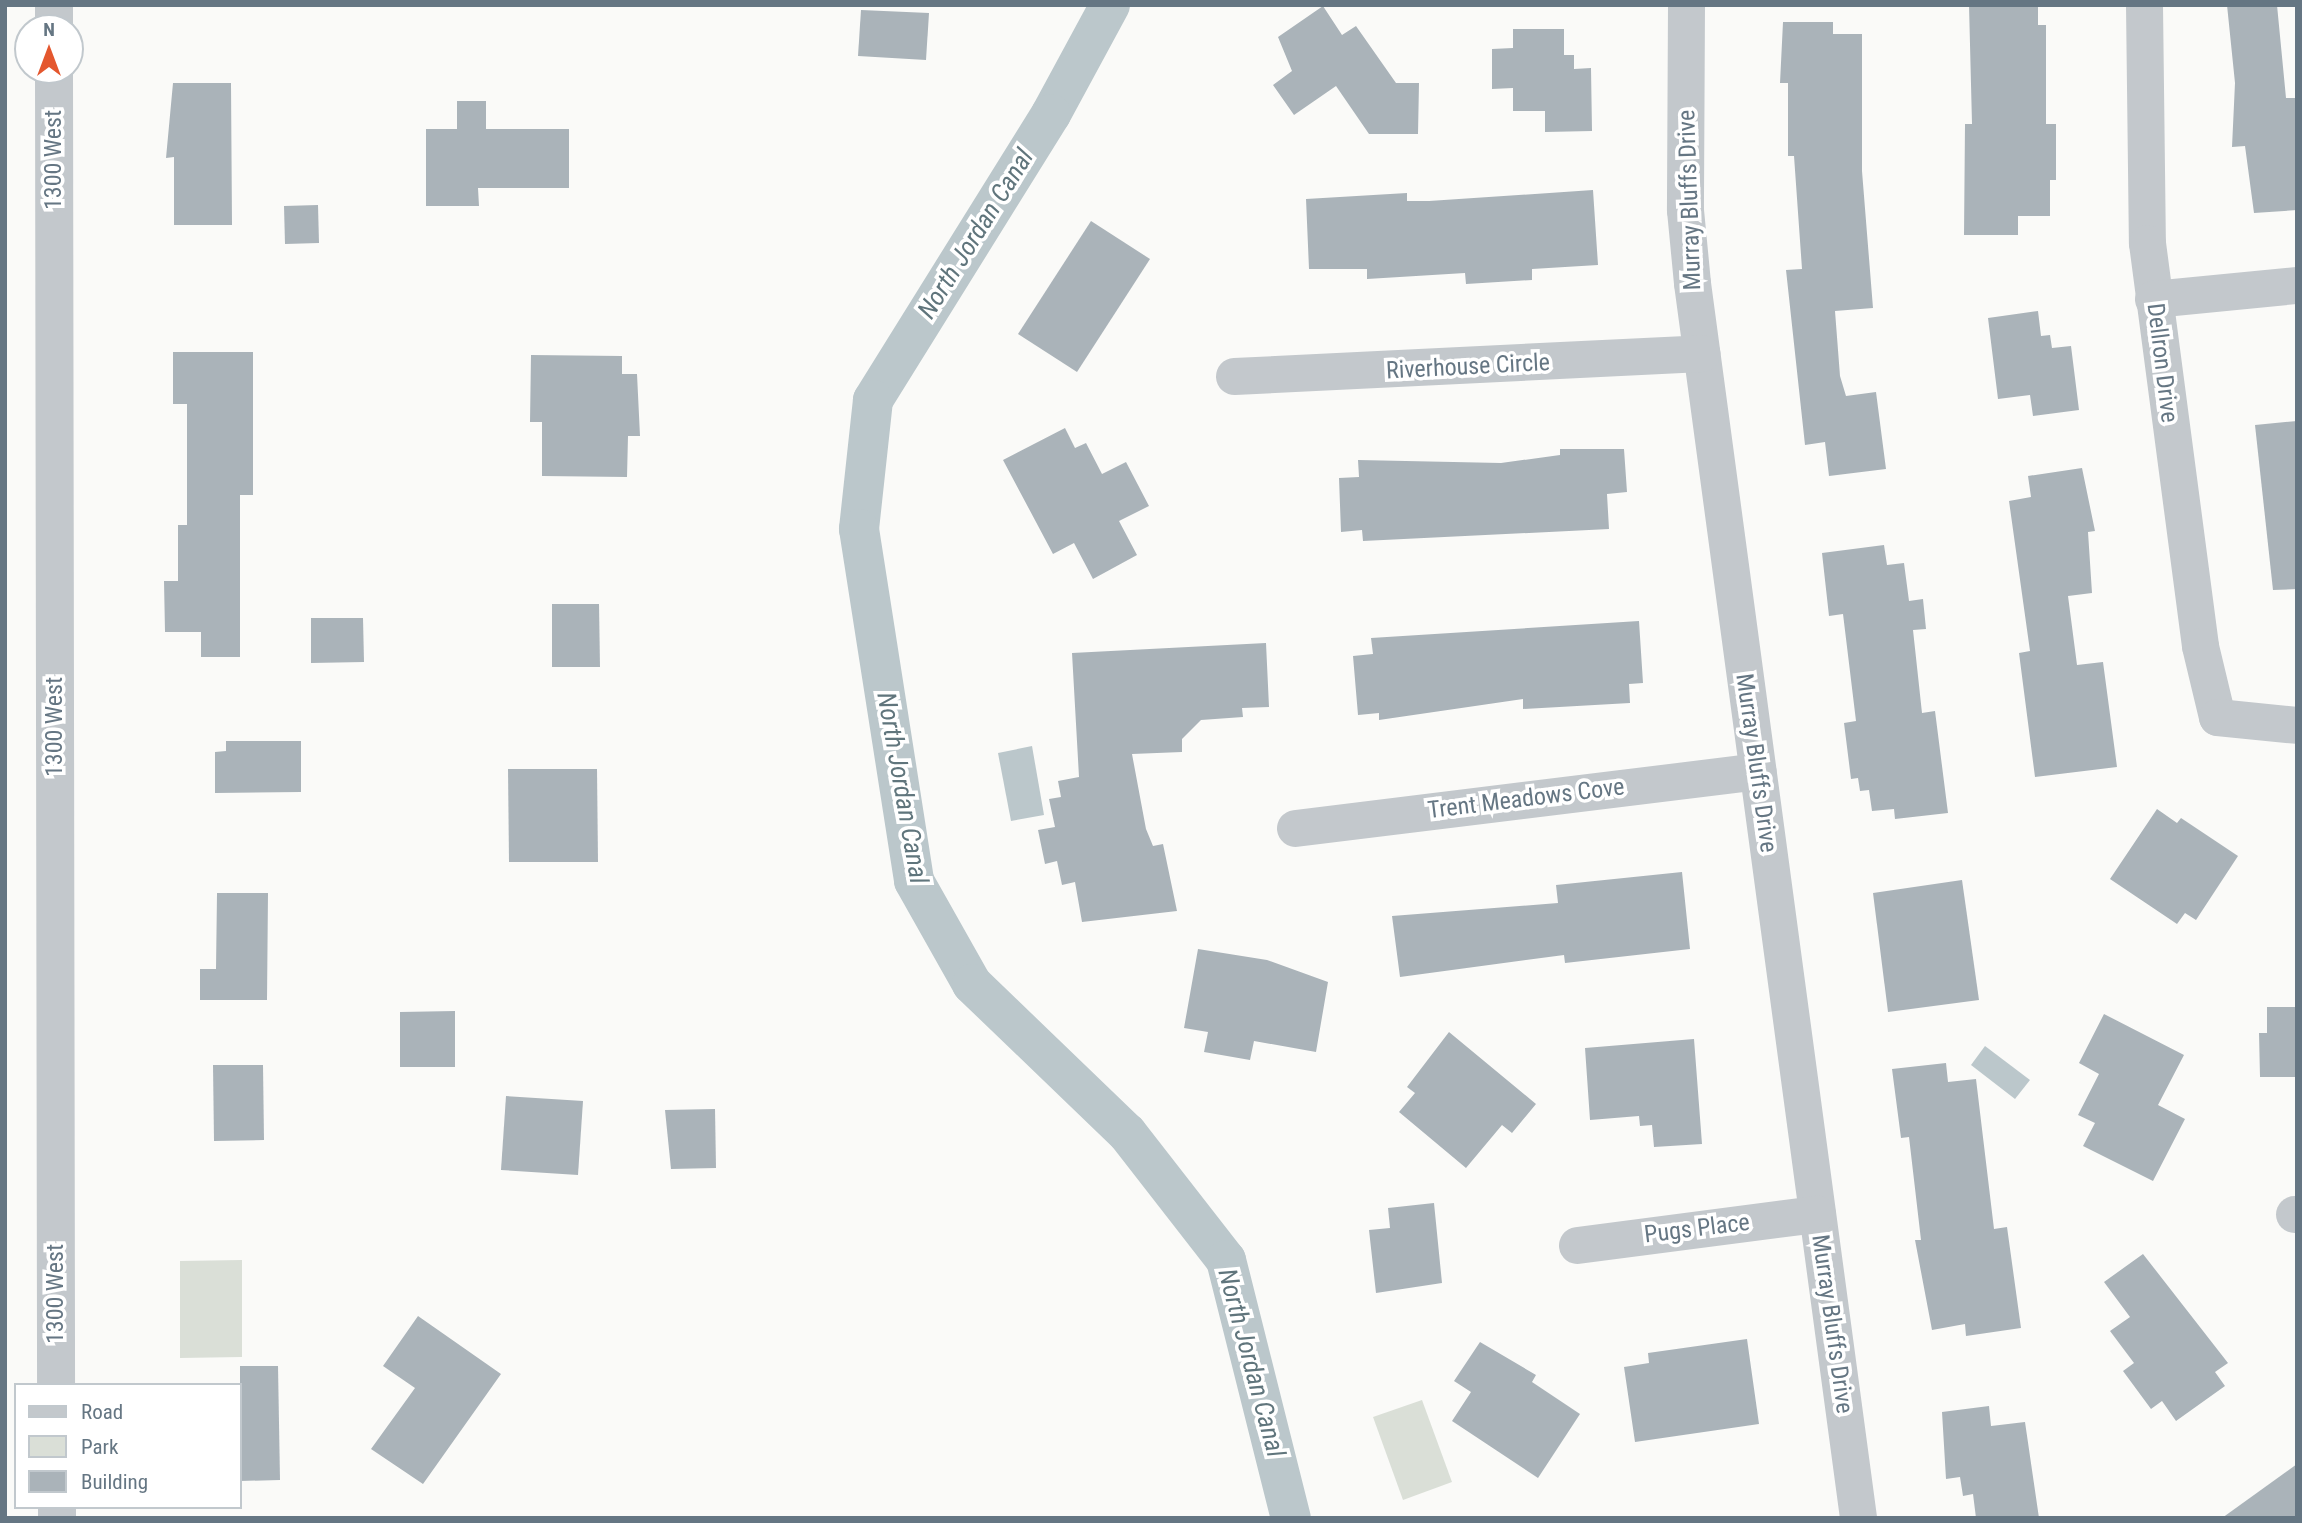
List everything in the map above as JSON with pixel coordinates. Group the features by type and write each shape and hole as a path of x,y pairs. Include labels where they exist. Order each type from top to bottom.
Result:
{"street":[{"name":"Murray Bluffs Drive","path":"1686,5 1685,210 1701,354 1858,1518"},
{"name":"Dellron Drive","path":"2144,5 2144,178 2154,299 2200,646 2217,717 2297,725"},
{"name":"1300 West","path":"54,84 56,1383"},
{"path":"2154,299 2297,285"},
{"name":"Riverhouse Circle","path":"1234,376 1701,354"},
{"name":"Trent Meadows Cove","path":"1295,828 1757,771"},
{"name":"Pugs Place","path":"1577,1245 1817,1214"}],"green space":[{"path":"242,1260 242,1357 180,1358 180,1261"},
{"path":"1422,1400 1452,1482 1403,1500 1373,1417"}],"shaded area":[{"path":"1032,746 1044,815 1011,821 998,753"},
{"path":"1985,1046 2030,1080 2015,1099 1971,1065"}],"building":[{"path":"1969,5 2038,5 2038,25 2046,25 2046,124 2056,124 2056,180 2050,180 2050,216 2018,216 2018,235 1964,235 1965,124 1972,124"},
{"path":"2227,5 2277,5 2286,98 2297,98 2297,210 2254,213 2245,146 2232,147 2235,83"},
{"path":"1323,6 1342,35 1356,26 1396,83 1419,83 1418,134 1369,134 1336,86 1294,115 1273,85 1292,71 1278,37"},
{"path":"861,10 929,13 926,60 858,56"},
{"path":"1783,22 1833,22 1833,34 1862,34 1862,171 1873,308 1835,311 1840,376 1846,396 1876,392 1886,469 1829,476 1825,442 1805,445 1786,270 1802,269 1794,156 1788,156 1788,83 1780,83"},
{"path":"1513,29 1564,29 1564,55 1574,55 1574,69 1591,68 1592,131 1545,132 1545,111 1513,111 1513,88 1492,89 1492,49 1513,48"},
{"path":"173,83 231,83 232,225 174,225 174,157 166,158"},
{"path":"457,101 486,101 486,129 569,129 569,188 478,188 479,206 426,206 426,129 457,129"},
{"path":"1593,190 1598,265 1532,269 1532,280 1466,284 1465,273 1367,279 1367,269 1309,269 1306,199 1407,193 1407,201 1429,201"},
{"path":"318,205 319,243 285,244 284,206"},
{"path":"1091,221 1150,259 1077,372 1018,334"},
{"path":"2038,311 2041,336 2050,335 2052,348 2071,346 2079,410 2033,416 2030,395 1998,399 1988,318"},
{"path":"173,352 253,352 253,495 240,495 240,657 201,657 201,632 165,632 164,581 178,581 178,525 187,525 187,404 173,404"},
{"path":"531,355 622,356 622,374 637,374 640,436 628,436 627,477 542,476 542,422 530,422"},
{"path":"2297,421 2297,589 2273,590 2255,425"},
{"path":"1065,428 1075,448 1086,443 1102,474 1126,462 1149,506 1119,521 1137,555 1093,579 1074,543 1053,554 1003,460"},
{"path":"1560,449 1624,449 1627,492 1607,494 1609,529 1363,541 1362,530 1341,532 1339,478 1359,477 1358,460 1501,463 1560,455"},
{"path":"2082,468 2095,531 2088,532 2092,593 2068,596 2077,665 2103,662 2117,767 2035,777 2019,653 2030,651 2009,501 2031,497 2028,476"},
{"path":"1884,545 1887,565 1904,563 1909,601 1923,599 1926,629 1913,630 1922,713 1935,711 1948,813 1895,819 1894,809 1872,811 1869,790 1860,791 1858,778 1851,779 1844,723 1856,721 1843,614 1829,616 1822,553"},
{"path":"552,604 599,604 600,667 552,667"},
{"path":"311,618 363,618 364,662 311,663"},
{"path":"1639,621 1643,683 1629,684 1630,703 1523,709 1523,699 1379,720 1379,713 1358,715 1353,656 1373,654 1371,638"},
{"path":"1266,643 1269,707 1242,708 1243,717 1201,720 1182,739 1182,752 1132,754 1146,829 1153,846 1163,844 1177,911 1082,922 1075,882 1062,885 1057,861 1045,864 1038,830 1055,827 1049,799 1061,797 1058,781 1079,777 1072,653"},
{"path":"226,741 301,741 301,792 215,793 215,752 226,751"},
{"path":"508,769 597,769 598,862 509,862"},
{"path":"2157,809 2177,823 2181,818 2238,856 2196,920 2185,913 2177,924 2110,879"},
{"path":"1682,872 1690,949 1565,963 1564,955 1400,977 1392,916 1558,903 1556,885"},
{"path":"1962,880 1979,1000 1888,1012 1873,893"},
{"path":"217,893 268,893 267,1000 200,1000 200,969 216,969"},
{"path":"1198,949 1267,960 1328,982 1316,1052 1254,1041 1250,1060 1204,1052 1208,1032 1184,1028"},
{"path":"2267,1007 2297,1007 2297,1077 2260,1077 2259,1033 2267,1033"},
{"path":"455,1011 455,1067 400,1067 400,1012"},
{"path":"2104,1014 2184,1055 2158,1105 2185,1119 2153,1181 2083,1146 2095,1123 2078,1115 2099,1074 2079,1063"},
{"path":"1449,1032 1536,1104 1512,1133 1502,1125 1466,1168 1399,1112 1415,1093 1407,1087"},
{"path":"1694,1039 1702,1144 1654,1147 1652,1125 1640,1126 1639,1116 1590,1120 1585,1048"},
{"path":"1946,1063 1948,1082 1976,1079 1994,1229 2007,1227 2021,1328 1966,1336 1965,1324 1932,1330 1915,1240 1921,1240 1909,1137 1901,1138 1892,1069"},
{"path":"213,1065 263,1065 264,1140 214,1141"},
{"path":"506,1096 583,1101 578,1175 501,1170"},
{"path":"715,1109 716,1168 671,1169 665,1110"},
{"path":"1434,1203 1442,1283 1376,1293 1369,1230 1390,1228 1388,1208"},
{"path":"2143,1254 2228,1363 2215,1372 2225,1386 2176,1421 2162,1401 2151,1409 2123,1371 2134,1363 2110,1331 2130,1317 2104,1282"},
{"path":"418,1316 501,1374 423,1484 371,1449 415,1388 383,1366"},
{"path":"1747,1339 1759,1424 1635,1442 1624,1367 1649,1363 1648,1353"},
{"path":"1480,1342 1536,1375 1532,1382 1580,1414 1538,1478 1452,1421 1471,1392 1454,1381"},
{"path":"240,1366 278,1366 280,1480 242,1481"},
{"path":"1989,1406 1991,1426 2025,1422 2039,1518 1976,1518 1973,1494 1963,1496 1960,1477 1946,1479 1942,1412"},
{"path":"2297,1464 2297,1518 2222,1518"}],"waterway":[{"name":"North Jordan Canal","path":"1110,5 1051,114 873,400 859,529 914,881 972,984 1127,1133 1226,1260 1291,1518"}]}
